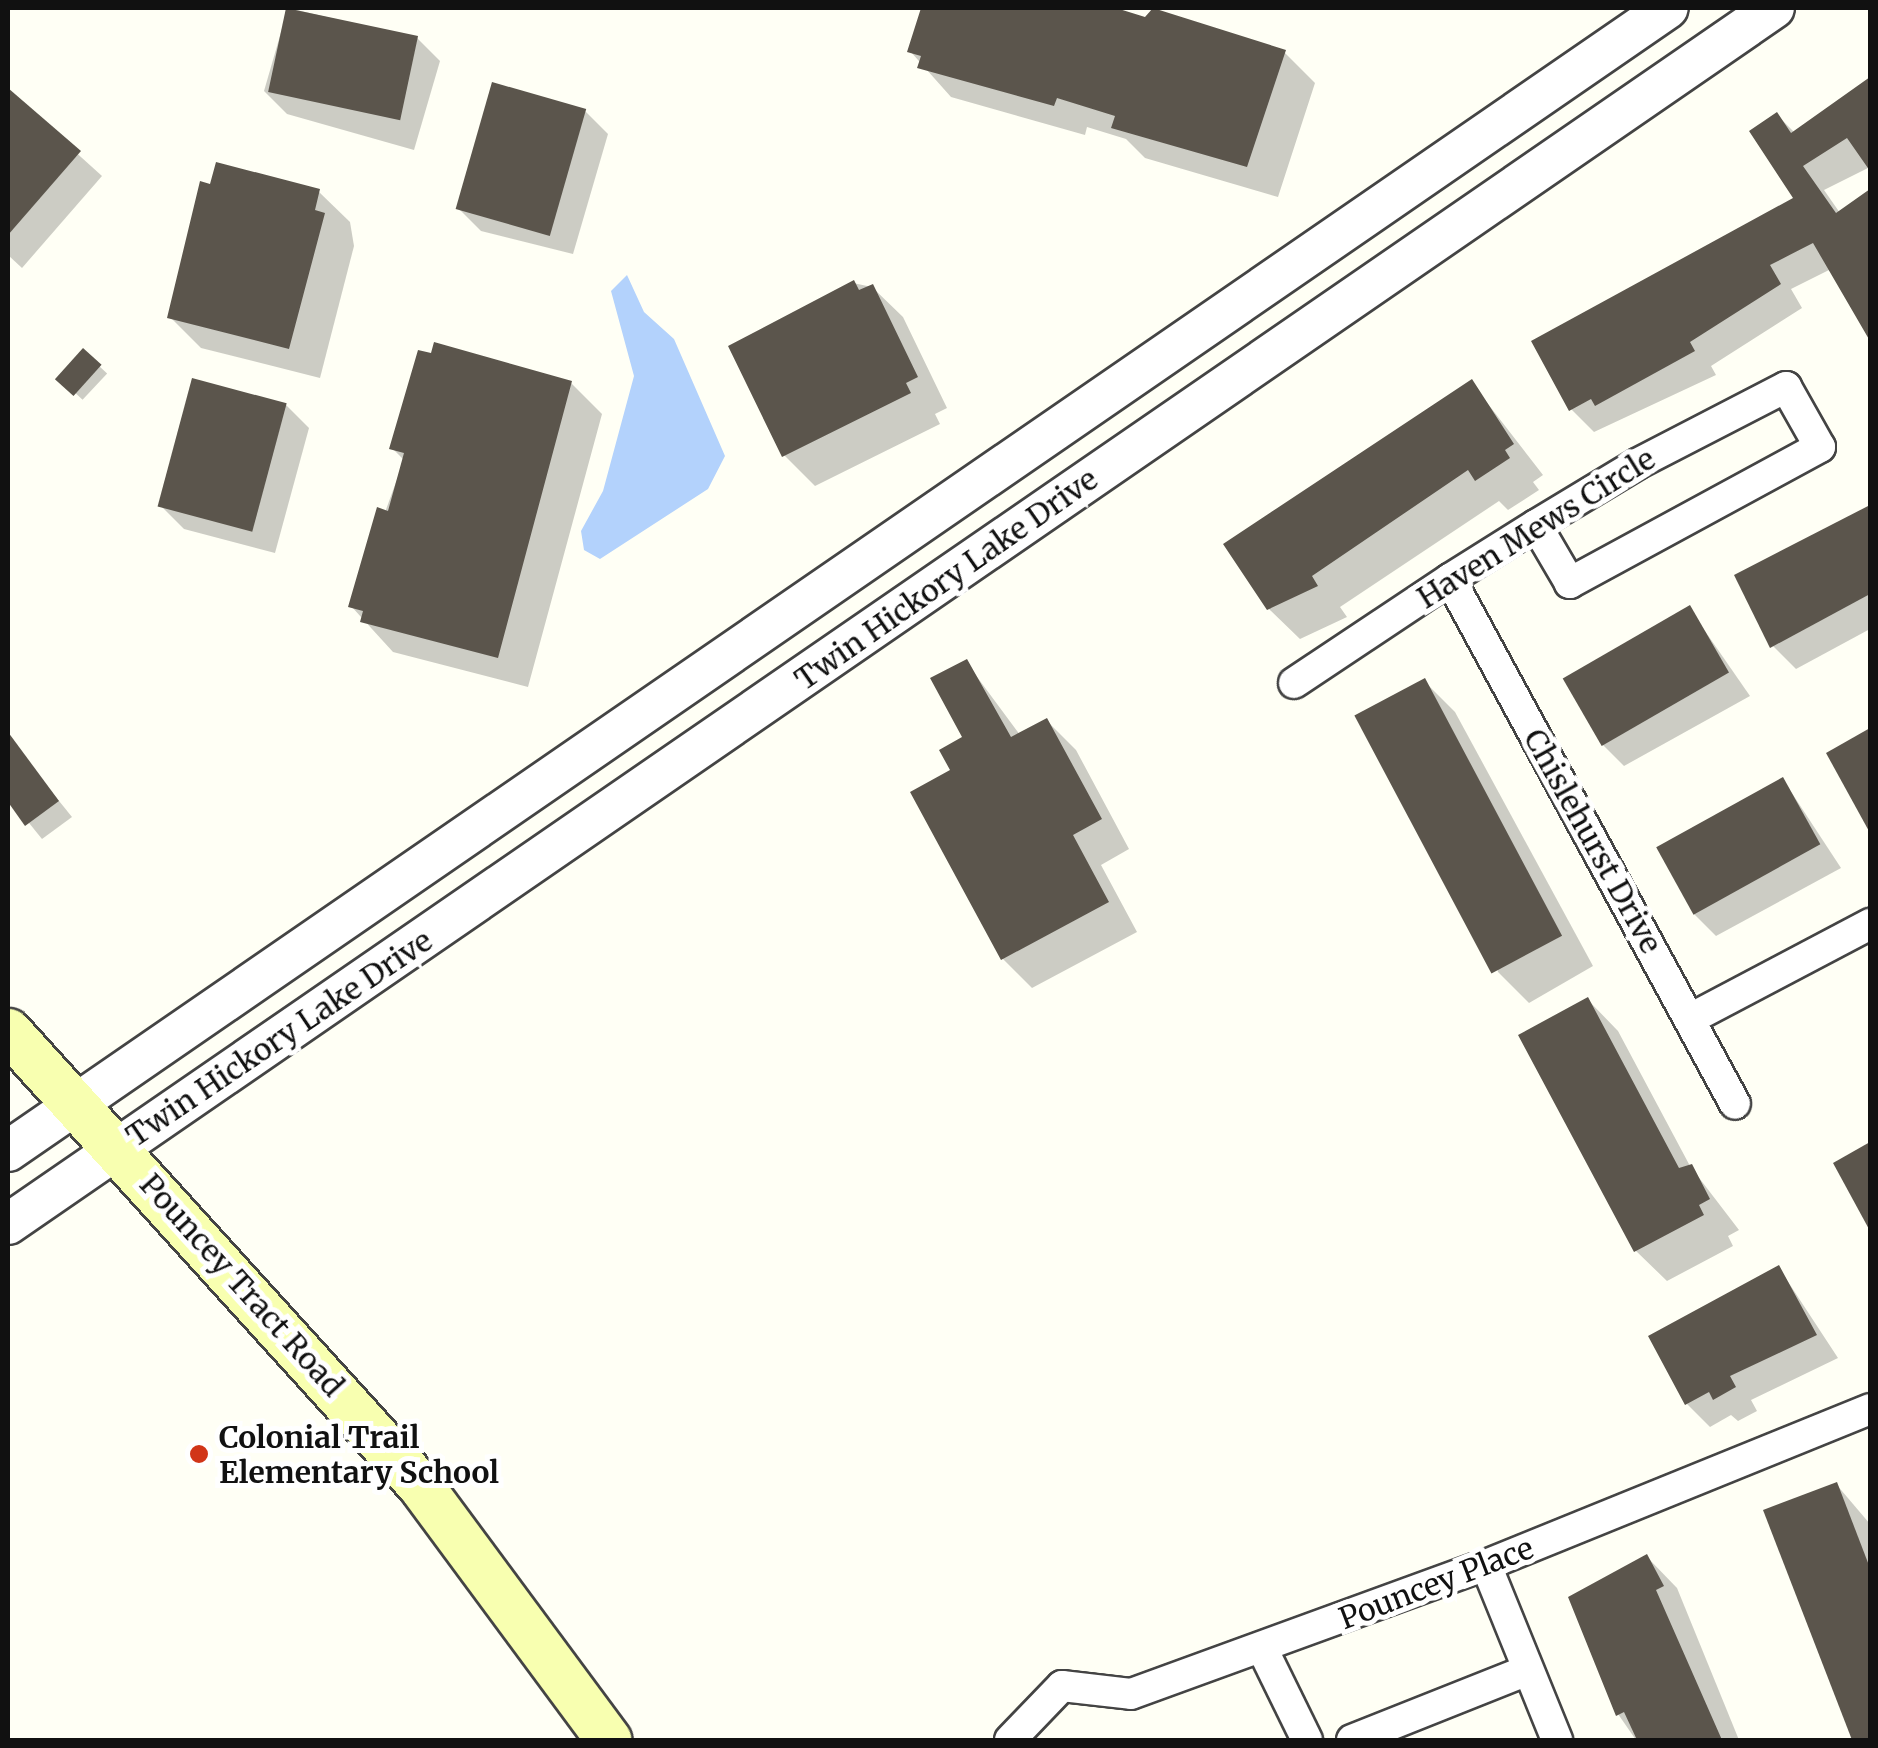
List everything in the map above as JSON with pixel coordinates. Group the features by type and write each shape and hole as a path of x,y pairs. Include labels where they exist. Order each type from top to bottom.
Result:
{"main road":[{"name":"Pouncey Tract Road","path":"8,1031 420,1485 608,1740"}],"street":[{"name":"Twin Hickory Lake Drive","path":"8,1151 1668,8"},
{"name":"Twin Hickory Lake Drive","path":"8,1224 1774,8"},
{"name":"Haven Mews Circle","path":"1294,683 1536,526 1786,387 1820,446 1570,583 1536,526"},
{"name":"Chislehurst Drive","path":"1450,579 1734,1104"},
{"path":"1690,1019 1870,924"},
{"name":"Pouncey Place","path":"1010,1740 1062,1686 1131,1694 1486,1565 1870,1409"},
{"path":"1486,1565 1557,1740"},
{"path":"1262,1648 1306,1740"},
{"path":"1352,1740 1528,1670"}],"water":[{"path":"627,275 644,312 674,339 725,456 708,489 600,559 584,550 581,531 603,491 634,376 611,291"}],"building":[{"path":"286,8 418,36 400,120 268,92"},
{"path":"921,8 1116,8 1145,17 1153,8 1286,50 1247,167 1111,128 1115,116 1057,98 1054,106 917,68 921,56 907,52"},
{"path":"1870,77 1870,171 1847,138 1803,166 1836,213 1870,189 1870,341 1813,243 1770,265 1781,284 1690,342 1695,351 1595,406 1591,399 1569,411 1531,341 1793,198 1749,131 1777,112 1791,133"},
{"path":"492,82 586,109 550,236 456,209"},
{"path":"8,88 81,151 8,235"},
{"path":"216,162 320,189 315,210 325,213 289,349 167,318 200,181 210,184"},
{"path":"854,280 859,290 873,284 918,377 906,383 911,393 782,457 728,346"},
{"path":"434,342 572,381 498,658 360,622 363,611 348,607 377,507 388,511 404,453 389,449 418,350 431,353"},
{"path":"83,348 102,365 73,396 55,379"},
{"path":"192,378 287,403 252,532 158,506"},
{"path":"1472,379 1514,444 1505,450 1510,458 1475,481 1468,470 1312,576 1318,586 1267,610 1223,544"},
{"path":"1870,505 1870,594 1770,648 1734,575"},
{"path":"1690,605 1729,673 1602,746 1563,678"},
{"path":"967,659 1011,737 1047,718 1102,819 1073,835 1109,902 1001,960 910,792 950,770 939,750 962,737 930,678"},
{"path":"1425,678 1562,936 1491,973 1354,716"},
{"path":"1870,728 1870,833 1826,753"},
{"path":"8,732 59,801 25,826 8,802"},
{"path":"1783,777 1820,844 1694,915 1656,847"},
{"path":"1588,997 1679,1168 1692,1164 1710,1199 1699,1205 1704,1215 1634,1252 1518,1035"},
{"path":"1870,1142 1870,1231 1833,1163"},
{"path":"1779,1265 1817,1335 1730,1376 1736,1387 1713,1400 1709,1392 1685,1405 1648,1336"},
{"path":"1837,1482 1870,1568 1870,1740 1852,1740 1763,1510"},
{"path":"1647,1554 1664,1586 1656,1590 1722,1740 1637,1740 1624,1712 1616,1716 1568,1597"}],"place":[{"name":"Colonial Trail Elementary School","path":"199,1454"}]}
